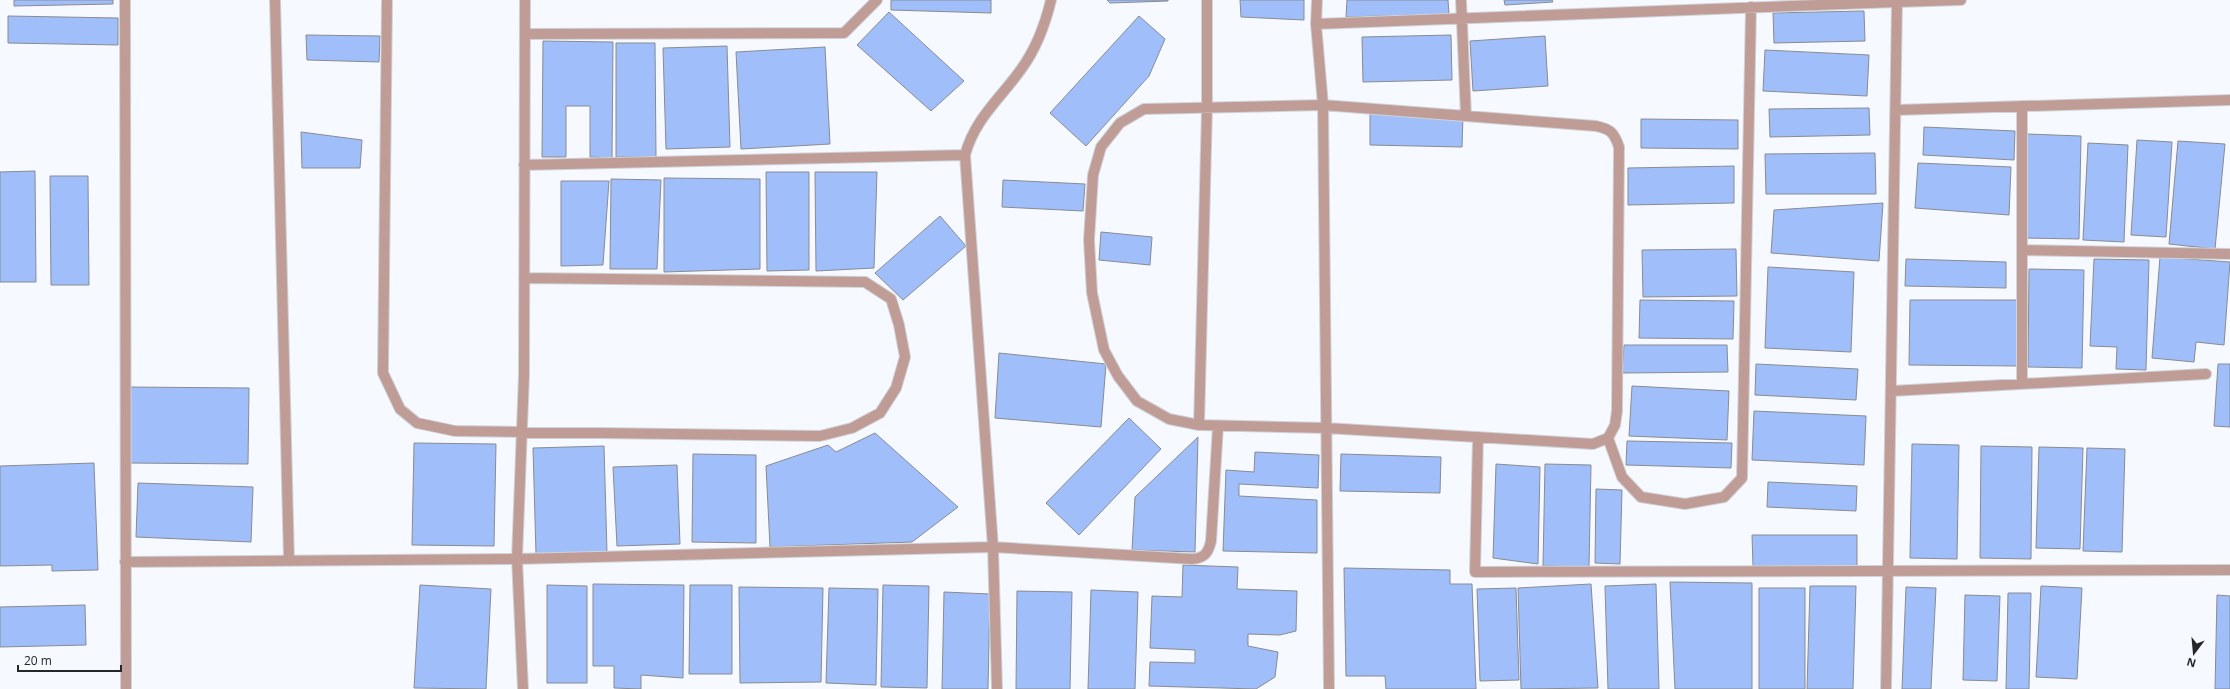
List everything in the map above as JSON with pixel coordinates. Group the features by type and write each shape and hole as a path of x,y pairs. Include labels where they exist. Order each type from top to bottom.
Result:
{"street":[{"path":"125,0 126,689"},
{"path":"275,0 289,561"},
{"path":"387,0 384,373 400,409 417,423 455,431 820,436 852,428 880,413 896,388 905,357 899,325 891,299 865,282 524,278"},
{"path":"523,689 517,559 524,375 525,0"},
{"path":"525,34 844,33 877,0"},
{"path":"997,689 994,547 965,155 970,136 988,110 1022,67 1045,28 1051,0"},
{"path":"1198,425 1207,108 1207,0"},
{"path":"1317,0 1316,24 1323,105 1329,689"},
{"path":"1461,0 1466,116"},
{"path":"1316,24 1898,1 1961,0"},
{"path":"1886,689 1898,1"},
{"path":"1608,438 1622,477 1641,497 1685,504 1724,497 1742,478 1751,8"},
{"path":"1896,110 2230,100"},
{"path":"1323,105 1596,126 1609,129 1616,138 1619,147 1617,411 1615,425 1608,438 1593,444 1326,428 1198,425 1169,419 1137,401 1118,376 1104,350 1092,293 1089,240 1093,175 1101,147 1120,122 1144,109 1323,105"},
{"path":"2022,106 2022,383"},
{"path":"524,165 965,155"},
{"path":"2022,250 2230,254"},
{"path":"1892,391 2206,374"},
{"path":"125,562 517,559 994,547 1192,559 1202,558 1208,552 1211,541 1218,426"},
{"path":"1478,437 1475,572 2230,570"}],"building":[{"path":"14,0 113,0 113,4 14,6"},
{"path":"891,0 991,0 991,13 891,10"},
{"path":"1107,0 1168,0 1168,1 1110,3"},
{"path":"1240,0 1304,0 1304,20 1241,17"},
{"path":"1347,0 1448,0 1449,14 1346,17"},
{"path":"1504,0 1552,0 1553,2 1505,5"},
{"path":"1864,11 1865,41 1774,43 1773,13"},
{"path":"889,12 964,81 931,111 857,45"},
{"path":"8,16 118,18 118,45 8,43"},
{"path":"1139,16 1165,39 1149,76 1086,146 1050,113"},
{"path":"306,35 380,36 379,62 307,60"},
{"path":"1451,35 1452,80 1363,82 1362,37"},
{"path":"1545,36 1548,86 1473,91 1470,41"},
{"path":"543,41 613,42 612,158 590,157 590,106 566,106 566,157 542,157"},
{"path":"616,43 655,43 656,157 616,157"},
{"path":"727,46 730,147 666,149 663,48"},
{"path":"825,47 830,144 741,149 736,52"},
{"path":"1765,50 1869,55 1867,96 1763,91"},
{"path":"1869,108 1870,135 1770,137 1769,109"},
{"path":"1370,113 1463,116 1462,147 1370,145"},
{"path":"1641,119 1738,120 1738,149 1641,148"},
{"path":"1924,127 2015,131 2014,160 1923,155"},
{"path":"301,132 362,140 360,168 302,168"},
{"path":"2027,134 2081,136 2079,239 2024,238"},
{"path":"2137,140 2172,142 2166,237 2131,235"},
{"path":"2178,141 2225,144 2215,249 2169,244"},
{"path":"2088,143 2128,145 2124,242 2083,240"},
{"path":"1875,153 1876,194 1766,194 1765,154"},
{"path":"1918,163 2011,167 2009,215 1915,208"},
{"path":"1734,166 1734,203 1628,205 1628,168"},
{"path":"35,171 36,282 0,282 0,172"},
{"path":"766,172 809,172 809,270 767,271"},
{"path":"815,172 877,172 874,268 816,271"},
{"path":"50,176 88,176 89,285 51,285"},
{"path":"664,178 760,179 760,269 664,272"},
{"path":"611,179 661,180 657,269 610,269"},
{"path":"1003,180 1085,184 1083,211 1002,207"},
{"path":"561,181 609,181 603,265 561,266"},
{"path":"1883,203 1879,261 1771,253 1774,210"},
{"path":"940,216 966,246 903,300 875,273"},
{"path":"1101,232 1152,237 1150,265 1099,260"},
{"path":"1736,249 1737,296 1643,297 1642,250"},
{"path":"2160,257 2230,262 2224,345 2196,342 2194,362 2152,358"},
{"path":"1906,259 2006,262 2006,288 1905,286"},
{"path":"2094,259 2149,260 2146,370 2116,369 2117,347 2090,346"},
{"path":"1768,267 1854,272 1851,352 1765,348"},
{"path":"2029,269 2084,270 2082,368 2028,367"},
{"path":"1640,300 1734,301 1733,339 1639,338"},
{"path":"1910,300 2017,300 2017,366 1909,365"},
{"path":"1624,345 1727,345 1728,372 1622,373"},
{"path":"999,353 1106,364 1101,427 995,418"},
{"path":"1756,364 1858,369 1856,400 1755,395"},
{"path":"2218,364 2230,364 2230,427 2214,426"},
{"path":"1632,386 1729,391 1727,440 1629,436"},
{"path":"129,387 249,388 248,464 129,463"},
{"path":"1754,411 1866,416 1864,465 1752,460"},
{"path":"1129,418 1161,449 1079,535 1046,503"},
{"path":"875,433 958,507 912,542 770,547 766,466 828,445 836,452"},
{"path":"1198,437 1195,552 1132,550 1135,497"},
{"path":"1627,441 1732,443 1731,468 1626,465"},
{"path":"414,443 496,444 494,546 412,545"},
{"path":"1912,444 1959,445 1957,559 1910,558"},
{"path":"604,446 607,552 536,554 533,448"},
{"path":"1981,446 2032,447 2031,559 1980,558"},
{"path":"2039,447 2083,448 2080,549 2036,548"},
{"path":"2087,448 2125,449 2122,552 2083,551"},
{"path":"1255,452 1319,455 1318,488 1239,484 1239,496 1317,500 1317,553 1223,551 1226,470 1254,472"},
{"path":"693,454 756,455 756,543 692,542"},
{"path":"1341,454 1441,457 1440,493 1340,491"},
{"path":"94,463 98,570 52,571 52,565 0,566 0,466"},
{"path":"1496,464 1540,467 1538,564 1493,558"},
{"path":"1545,464 1591,465 1589,567 1543,566"},
{"path":"677,465 680,544 617,546 613,467"},
{"path":"1768,482 1857,486 1856,511 1767,507"},
{"path":"138,483 253,487 251,542 136,537"},
{"path":"1596,489 1622,490 1620,564 1595,563"},
{"path":"1752,535 1857,535 1857,566 1753,566"},
{"path":"1183,565 1238,567 1237,589 1297,591 1296,631 1280,635 1248,634 1248,646 1278,652 1275,677 1256,689 1149,686 1150,662 1195,663 1195,650 1150,648 1152,596 1182,597"},
{"path":"1344,568 1450,570 1450,584 1472,584 1476,689 1386,689 1385,676 1346,676"},
{"path":"1670,582 1752,583 1752,689 1675,689"},
{"path":"593,584 684,585 683,678 641,675 641,689 614,688 614,666 593,666"},
{"path":"1591,584 1598,688 1521,689 1518,588"},
{"path":"1656,584 1659,689 1608,689 1605,586"},
{"path":"420,585 491,589 486,689 414,688"},
{"path":"547,585 587,586 587,683 547,683"},
{"path":"690,585 732,585 732,674 689,674"},
{"path":"883,585 929,586 927,688 881,687"},
{"path":"1810,586 1856,586 1853,689 1807,689"},
{"path":"2041,586 2082,588 2077,679 2036,677"},
{"path":"739,587 823,588 821,682 740,683"},
{"path":"1906,587 1936,588 1931,689 1902,689"},
{"path":"829,588 878,589 876,685 826,683"},
{"path":"1516,588 1519,680 1480,681 1477,589"},
{"path":"1759,588 1805,588 1805,689 1759,689"},
{"path":"1091,590 1138,592 1135,689 1088,689"},
{"path":"1017,591 1072,592 1070,689 1016,689"},
{"path":"944,592 990,594 988,689 942,689"},
{"path":"2008,593 2031,593 2029,689 2006,689"},
{"path":"1965,595 2000,596 1997,681 1963,680"},
{"path":"2217,595 2230,596 2230,689 2215,689"},
{"path":"85,605 86,645 0,647 0,607"}]}
